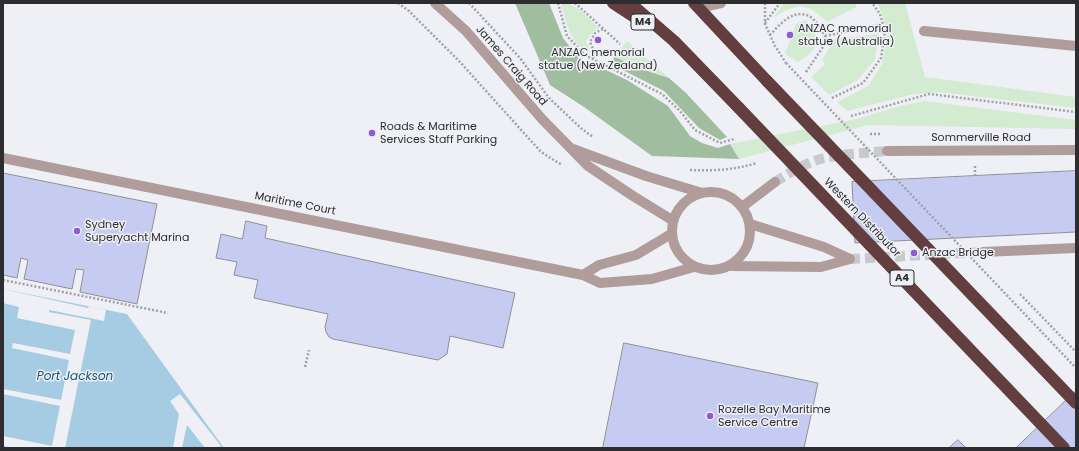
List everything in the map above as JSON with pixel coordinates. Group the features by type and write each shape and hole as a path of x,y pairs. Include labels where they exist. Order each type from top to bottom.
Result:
{"highway":[{"name":"M4","path":"613,3 674,42"},
{"path":"630,3 674,42"},
{"path":"696,5 1076,403"},
{"name":"Western Distributor","path":"674,42 1064,448"}],"street":[{"name":"James Craig Road","path":"435,3 466,31 542,119 588,166 672,220"},
{"path":"696,5 721,3"},
{"path":"924,31 1076,46"},
{"name":"James Craig Road","path":"568,146 646,176 702,193"},
{"name":"Sommerville Road","path":"887,151 1076,150"},
{"name":"Maritime Court","path":"3,158 583,275 600,283 652,279 694,267"},
{"path":"742,207 775,182"},
{"path":"715,192 734,200 742,207 750,224 750,236 747,248 740,258 730,266 719,270 706,271 685,262 678,254 673,244 671,234 672,220 676,211 683,202 692,196 702,193 715,192"},
{"path":"730,266 821,266 850,259 824,248 750,224"},
{"path":"583,275 599,266 636,255 671,234"},
{"path":"983,252 1076,248"}],"path":[{"path":"398,3 409,10 541,152 567,169"},
{"path":"469,3 520,58 549,98 582,129 595,138"},
{"path":"558,3 568,36 585,55 662,94 695,130 720,143 734,139"},
{"path":"575,3 620,44"},
{"path":"765,3 765,24 774,46 786,63 1076,368"},
{"path":"765,24 780,3"},
{"path":"832,98 864,83 881,58 885,32 880,14 872,3"},
{"path":"770,35 783,20 790,17 802,14 812,18 825,36 823,48 806,72"},
{"path":"825,36 883,24"},
{"path":"593,58 596,51 593,49 590,42 595,33 603,29"},
{"path":"851,116 929,94 1076,112"},
{"path":"685,170 712,171 740,168 757,162"},
{"path":"3,280 168,313"},
{"path":"1020,294 1076,352"},
{"path":"305,367 309,350"}],"green space":[{"path":"515,3 549,3 563,38 582,62 608,71 627,80 668,106 690,136 702,143 718,148 730,144 739,159 652,156 584,107 550,85"},
{"path":"561,3 577,8 599,28 592,33 586,41 591,53 584,50 574,39 567,25"},
{"path":"784,3 854,3 857,7 827,22 814,11 802,7 789,9 773,18"},
{"path":"877,3 905,3 925,77 1076,97 1076,108 937,92 910,95 847,111 837,102 868,86 882,64 888,33"},
{"path":"806,20 815,33 816,44 811,53 798,62 785,54 796,24"},
{"path":"879,34 875,59 858,80 829,95 811,77 825,64 822,60 835,39"},
{"path":"627,41 669,78 638,68 615,57"},
{"path":"615,57 638,68 669,78 686,93 727,137 720,140 699,128 664,91 609,63"},
{"path":"924,101 1076,120 1076,129 868,125 739,159 730,144 861,118 892,108"}],"water":[{"name":"Port Jackson","path":"3,289 127,314 224,448 3,448"}],"pier":[{"path":"3,289 88,308 89,306 106,310 104,321 49,310 49,312 91,320 65,448 13,448 3,446 3,436 52,446 60,406 3,394 3,389 61,400 69,360 12,348 13,343 70,354 75,330 17,318 19,307 3,303"},
{"path":"180,394 221,446 219,447 220,448 205,448 187,425 182,448 173,448 179,414 170,401"}],"building":[{"path":"1076,171 1076,232 855,243 852,182"},
{"name":"Sydney Superyacht Marina","path":"3,173 157,204 137,304 80,292 84,270 76,269 72,289 24,279 28,260 21,258 17,278 3,275"},
{"path":"246,221 267,226 265,238 515,293 503,348 450,336 447,354 438,360 333,339 329,337 325,327 328,314 254,298 258,280 234,275 237,262 216,258 221,234 242,239"},
{"name":"Rozelle Bay Maritime Service Centre","path":"624,343 818,383 804,448 603,448"},
{"path":"1076,391 1076,448 1016,448"},
{"path":"958,440 966,448 949,448"}],"tunnel":[{"path":"775,182 801,167 817,160 842,155 887,151"},
{"path":"850,259 983,252"}],"place":[{"name":"ANZAC memorial statue (Australia)","path":"790,35"},
{"name":"ANZAC memorial statue (New Zealand)","path":"598,40"},
{"name":"Roads & Maritime Services Staff Parking","path":"372,133"},
{"name":"Sydney Superyacht Marina","path":"77,231"},
{"name":"Anzac Bridge","path":"914,253"},
{"name":"Rozelle Bay Maritime Service Centre","path":"710,416"}]}
